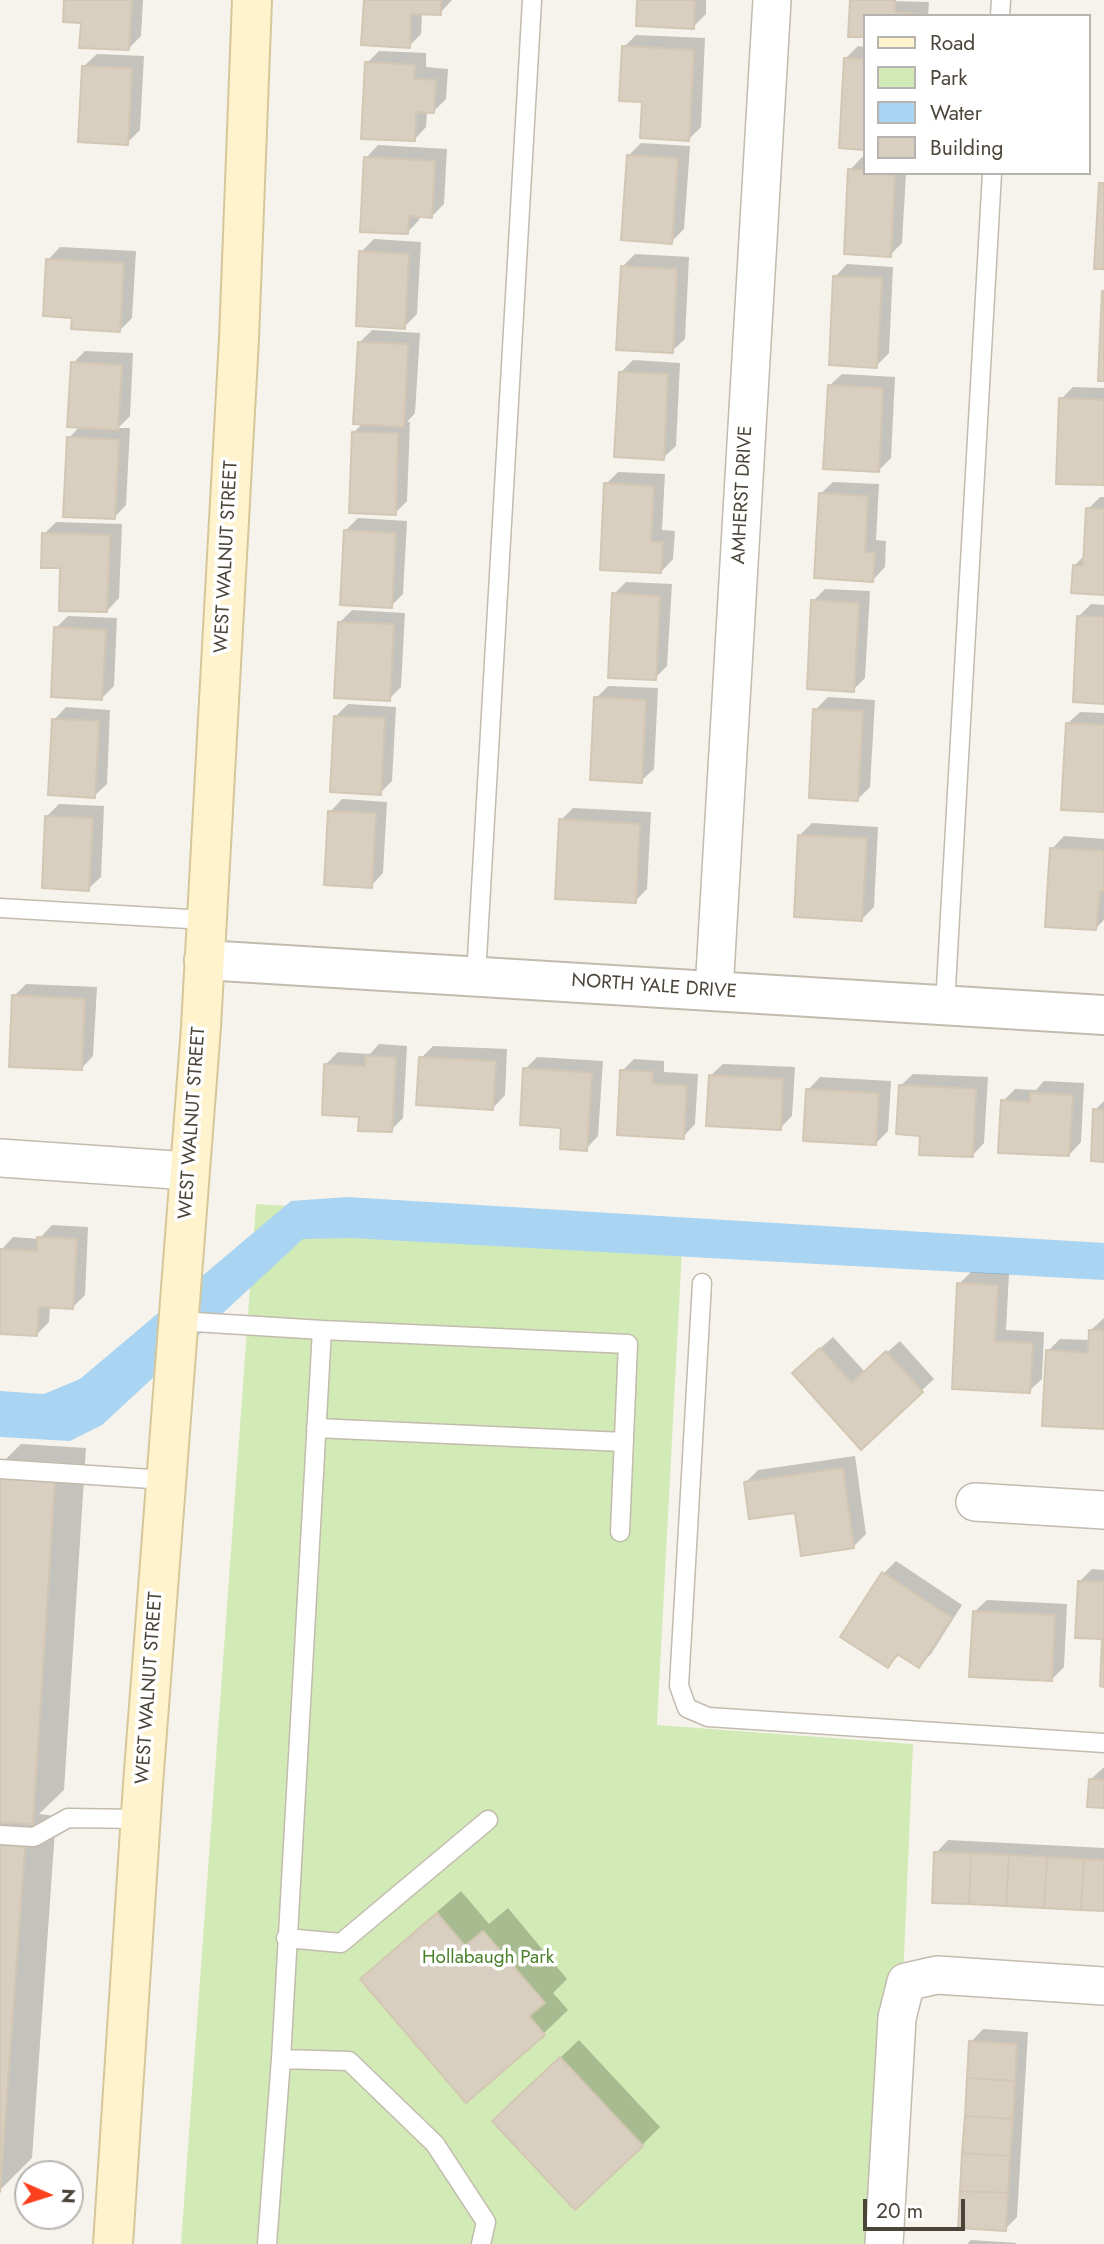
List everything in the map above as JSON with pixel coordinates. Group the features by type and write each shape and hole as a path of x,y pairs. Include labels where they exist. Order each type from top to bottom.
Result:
{"main road":[{"name":"WEST WALNUT STREET","path":"113,2244 140,1819 204,960 239,339 252,0"}],"street":[{"name":"AMHERST DRIVE","path":"713,991 772,0"},
{"name":"NORTH YALE DRIVE","path":"204,960 1104,1015"},
{"path":"0,1158 189,1171"},
{"path":"975,1502 1104,1510"},
{"path":"884,2244 897,2018 906,1982 937,1975 1104,1986"}],"lane":[{"path":"476,976 532,0"},
{"path":"945,1005 992,175"},
{"path":"0,908 206,920"},
{"path":"702,1283 679,1686 687,1707 708,1717 1104,1743"},
{"path":"179,1321 628,1344 620,1532"},
{"path":"267,2244 281,2059 321,1330"},
{"path":"316,1428 624,1443"},
{"path":"0,1469 166,1480"},
{"path":"0,1835 34,1837 68,1818 140,1819"},
{"path":"286,1938 341,1943 488,1820"},
{"path":"281,2059 349,2061 435,2144 486,2222 481,2244"}],"green space":[{"name":"Hollabaugh Park","path":"256,1204 683,1230 657,1725 913,1744 892,2244 181,2244"}],"water":[{"path":"347,1197 1104,1243 1104,1280 351,1238 303,1239 102,1425 70,1441 0,1437 0,1391 44,1394 80,1379 291,1201"}],"building":[{"path":"64,0 132,0 129,50 79,48 81,23 63,22"},
{"path":"364,0 441,0 441,15 411,14 410,48 361,45"},
{"path":"637,0 695,0 694,29 636,26"},
{"path":"850,0 895,0 895,12 917,14 862,14 862,37 848,37"},
{"path":"622,46 694,50 689,141 640,138 642,102 619,101"},
{"path":"844,58 862,59 862,150 839,148"},
{"path":"365,62 415,65 414,79 436,80 434,113 416,112 415,141 361,139"},
{"path":"82,66 132,68 128,145 78,142"},
{"path":"627,155 678,158 672,244 621,240"},
{"path":"364,157 435,161 432,218 409,216 408,234 360,232"},
{"path":"848,169 862,170 862,175 895,175 891,257 844,254"},
{"path":"1099,183 1104,183 1104,269 1094,269"},
{"path":"359,251 409,254 405,329 356,326"},
{"path":"46,259 124,263 120,332 71,329 72,318 43,316"},
{"path":"621,266 677,269 673,353 616,350"},
{"path":"833,276 882,278 877,368 829,365"},
{"path":"1102,291 1104,381 1098,381"},
{"path":"358,342 408,344 404,427 353,424"},
{"path":"71,362 122,365 118,430 67,427"},
{"path":"619,372 668,374 664,460 614,457"},
{"path":"828,385 883,388 879,472 823,469"},
{"path":"1059,398 1104,400 1104,485 1056,484"},
{"path":"352,432 398,433 396,515 349,513"},
{"path":"67,437 119,440 115,519 63,517"},
{"path":"604,483 654,486 651,542 663,542 661,573 600,570"},
{"path":"819,493 868,496 865,552 875,553 873,582 814,578"},
{"path":"1086,508 1104,509 1104,595 1071,593 1073,565 1083,566"},
{"path":"344,530 396,533 392,608 340,605"},
{"path":"42,533 110,535 107,612 59,611 60,568 41,568"},
{"path":"612,593 660,596 656,680 608,678"},
{"path":"811,600 859,603 854,692 807,689"},
{"path":"1077,616 1104,617 1104,704 1073,702"},
{"path":"338,622 394,624 390,701 334,698"},
{"path":"54,627 106,630 102,700 51,697"},
{"path":"594,697 646,700 642,783 590,780"},
{"path":"813,709 863,711 858,801 809,798"},
{"path":"334,716 385,718 381,795 330,792"},
{"path":"52,719 99,721 95,798 48,795"},
{"path":"1066,723 1104,725 1104,812 1061,810"},
{"path":"328,811 376,813 372,888 324,885"},
{"path":"45,816 93,818 89,891 42,888"},
{"path":"559,819 640,824 636,903 555,899"},
{"path":"798,835 867,838 862,921 794,917"},
{"path":"1050,848 1104,851 1104,891 1100,891 1096,930 1045,927"},
{"path":"12,995 85,999 82,1070 9,1067"},
{"path":"365,1056 396,1057 392,1132 358,1131 359,1117 322,1115 324,1064 365,1066"},
{"path":"419,1057 496,1061 493,1110 416,1105"},
{"path":"523,1068 592,1073 587,1151 560,1149 561,1128 520,1125"},
{"path":"620,1070 653,1072 652,1084 687,1085 684,1139 617,1135"},
{"path":"709,1075 783,1079 781,1130 706,1126"},
{"path":"899,1085 976,1089 973,1157 919,1155 920,1136 896,1134"},
{"path":"806,1089 879,1093 876,1145 803,1141"},
{"path":"1030,1093 1073,1095 1069,1156 998,1153 1001,1100 1030,1102"},
{"path":"1093,1109 1104,1110 1104,1162 1091,1161"},
{"path":"37,1237 77,1239 73,1309 39,1307 37,1336 0,1334 0,1249 37,1251"},
{"path":"957,1283 998,1285 995,1341 1033,1343 1030,1393 952,1389"},
{"path":"1089,1330 1104,1330 1104,1429 1042,1426 1046,1350 1088,1353"},
{"path":"820,1348 852,1383 886,1351 923,1392 861,1450 792,1373"},
{"path":"843,1468 854,1548 801,1556 795,1513 749,1519 744,1482"},
{"path":"0,1476 55,1480 33,1824 0,1822"},
{"path":"882,1572 952,1618 919,1668 897,1654 888,1668 840,1637"},
{"path":"1078,1581 1104,1582 1104,1687 1100,1686 1102,1639 1075,1638"},
{"path":"973,1611 1055,1615 1052,1681 969,1677"},
{"path":"1089,1779 1104,1780 1104,1808 1087,1807"},
{"path":"0,1845 25,1847 0,2192"},
{"path":"934,1852 971,1853 969,1904 932,1903"},
{"path":"971,1853 1009,1855 1006,1906 969,1904"},
{"path":"1009,1855 1047,1857 1044,1908 1006,1906"},
{"path":"1047,1857 1084,1859 1081,1910 1044,1908"},
{"path":"1084,1859 1104,1860 1104,1911 1081,1910"},
{"path":"437,1913 465,1946 483,1931 545,2003 529,2016 545,2035 466,2103 360,1979"},
{"path":"969,2041 1017,2044 1015,2081 967,2078"},
{"path":"560,2057 643,2146 575,2210 492,2121"},
{"path":"967,2078 1015,2081 1013,2119 965,2116"},
{"path":"965,2116 1013,2119 1010,2156 962,2153"},
{"path":"962,2153 1010,2156 1008,2193 960,2191"},
{"path":"960,2191 1008,2193 1006,2231 958,2228"}]}
